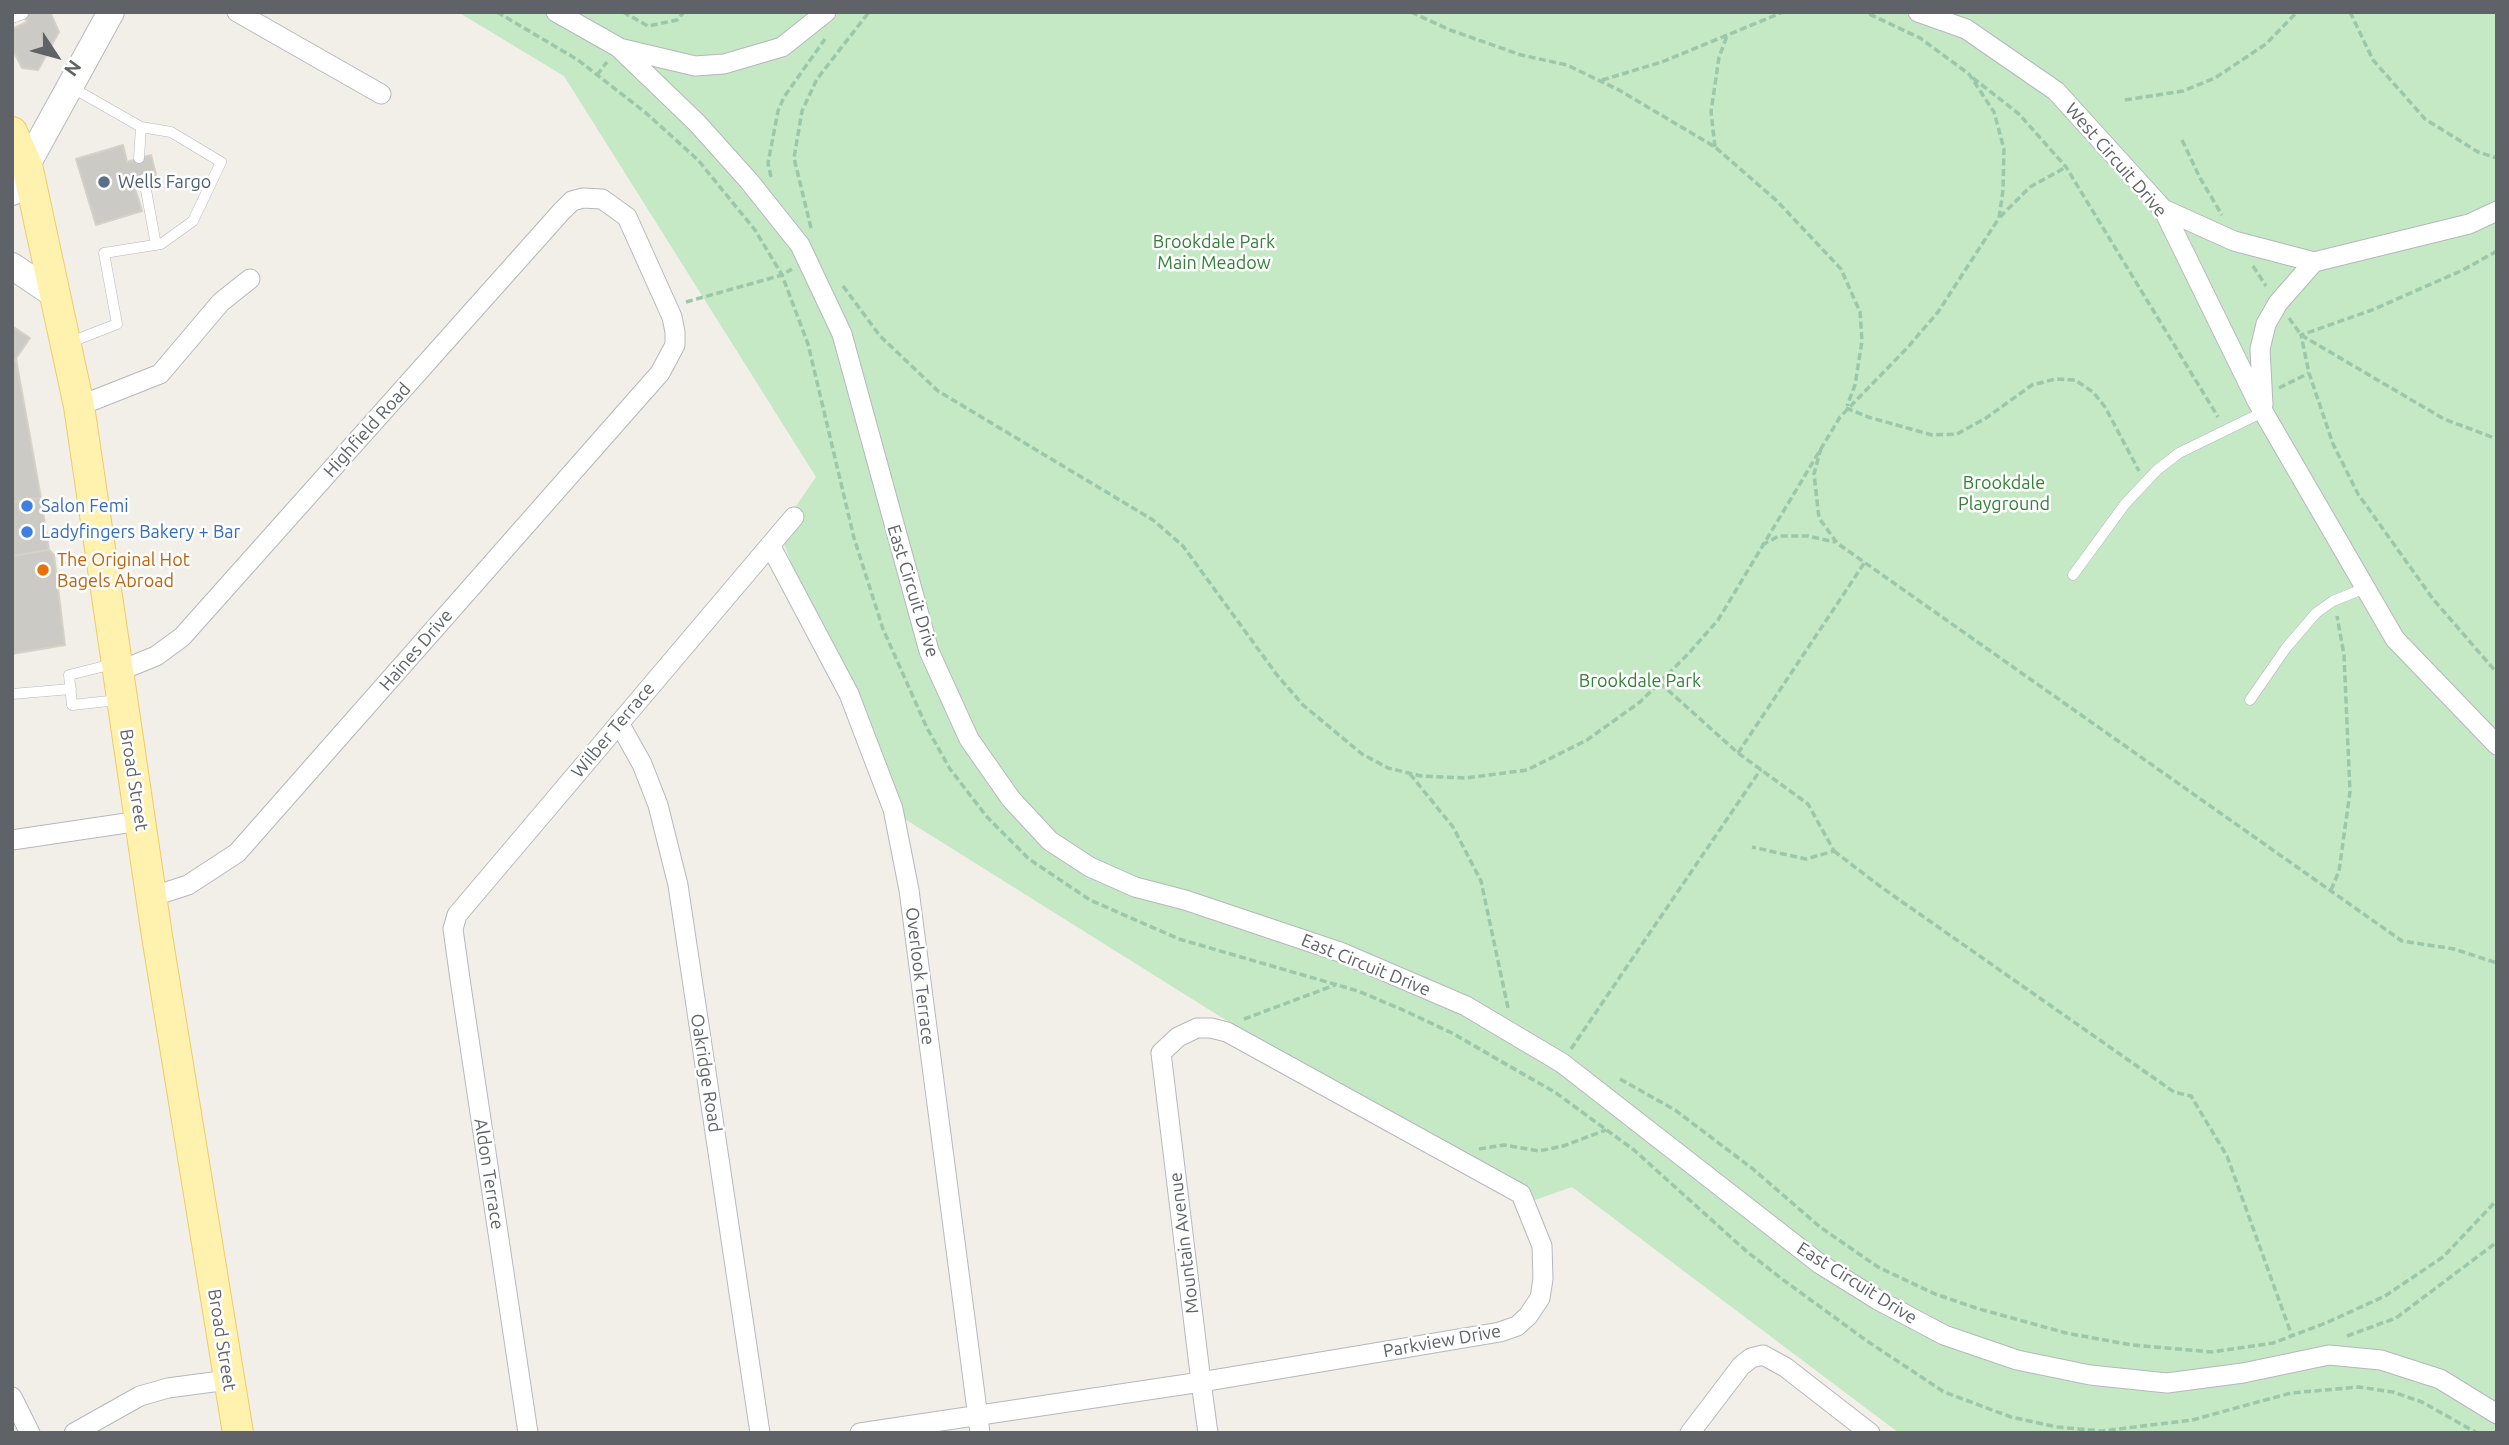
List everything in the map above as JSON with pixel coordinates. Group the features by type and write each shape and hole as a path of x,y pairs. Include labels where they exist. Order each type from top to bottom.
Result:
{"main road":[{"path":"12,192 111,12"},
{"name":"Broad Street","path":"12,132 27,165 79,406 151,897 238,1433"},
{"path":"12,266 55,295"}],"street":[{"path":"236,12 381,94"},
{"path":"556,12 618,47 695,66 724,64 782,47 825,12"},
{"name":"West Circuit Drive","path":"1918,12 1966,29 2056,91 2163,209 2263,412 2395,639 2497,745"},
{"name":"East Circuit Drive","path":"618,47 697,123 749,181 800,245 842,334 929,650 969,739 1011,799 1050,841 1090,867 1135,887 1185,900 1340,952 1445,996 1562,1063 1820,1264 1878,1300 1944,1335 2029,1362 2090,1375 2167,1383 2243,1373 2329,1355 2381,1360 2440,1379 2497,1414"},
{"name":"Highfield Road","path":"118,678 182,637 572,201 583,198 602,199 614,205"},
{"name":"Haines Drive","path":"151,897 188,885 237,853 660,373 675,345 675,332 635,232 627,217 614,205"},
{"path":"2163,209 2234,241 2314,262 2469,224 2497,211"},
{"name":"West Circuit Drive","path":"2263,412 2260,349 2266,324 2278,303 2314,262"},
{"path":"79,406 160,373 221,302 250,279"},
{"name":"Wilber Terrace","path":"457,915 794,517"},
{"name":"Overlook Terrace","path":"770,545 849,694 893,810 911,903 978,1425"},
{"name":"Oakridge Road","path":"619,723 642,764 658,805 677,884 760,1433"},
{"path":"12,840 140,821"},
{"name":"Aldon Terrace","path":"457,915 453,929 528,1433"},
{"name":"Parkview Drive","path":"860,1433 978,1425 1201,1382 1500,1332 1517,1326 1528,1316 1540,1298 1543,1279 1542,1247 1521,1194 1223,1030 1197,1028 1178,1037 1161,1053"},
{"name":"Mountain Avenue","path":"1161,1053 1208,1433"},
{"path":"1689,1433 1741,1366 1751,1358 1763,1355 1784,1367 1870,1433"},
{"path":"74,1433 140,1396 168,1388 228,1380"},
{"path":"12,1397 30,1433"}],"lane":[{"path":"12,18 23,14"},
{"path":"67,344 117,324 104,253 156,245 193,221 221,162 171,132 141,127 70,86"},
{"path":"139,158 141,127"},
{"path":"144,179 156,245"},
{"path":"2073,575 2109,524 2146,482 2179,453 2263,412"},
{"path":"2250,700 2286,648 2316,614 2333,601 2365,588"},
{"path":"69,675 118,678 72,705 69,675"},
{"path":"12,694 71,689"}],"path":[{"path":"497,12 578,60 646,113 689,152 755,230 782,275 808,344 854,538 883,629 927,728 950,769 987,817 1029,859 1090,900 1179,939 1337,984 1452,1033 1556,1093 1634,1150 1745,1250 1867,1341 1944,1392 2011,1416 2057,1427 2102,1431 2192,1420 2291,1392 2360,1387 2393,1392 2422,1402 2477,1433"},
{"path":"623,12 648,26 677,20 684,12"},
{"path":"812,231 794,158 802,111 817,79 869,12"},
{"path":"1411,12 1450,30 1521,55 1567,65 1600,80 1714,147 1777,201 1841,269 1860,312 1862,341 1855,384 1846,408"},
{"path":"1600,80 1662,61 1783,12"},
{"path":"1865,12 1920,38 1969,74 2019,114 2066,167 2217,417"},
{"path":"2125,100 2183,92 2215,78 2266,44 2297,12"},
{"path":"2350,12 2373,60 2425,119 2478,152 2497,158"},
{"path":"772,186 768,163 778,111 828,34"},
{"path":"1714,147 1711,112 1719,57 1727,34"},
{"path":"1969,74 1994,112 2004,149 1999,218"},
{"path":"842,285 880,336 938,390 1153,520 1183,546 1277,675 1303,705 1362,754 1388,768 1410,774 1465,778 1527,770 1587,740 1660,683 1718,620 1823,441 1846,408 1908,347 1938,312 1999,218 2030,187 2066,167"},
{"path":"2301,335 2372,310 2463,270 2497,251"},
{"path":"667,307 782,275"},
{"path":"2301,335 2444,419 2497,439"},
{"path":"2301,335 2309,373 2333,444 2358,494 2433,600 2497,673"},
{"path":"1846,408 1932,435 1957,434 1986,418 2032,385 2055,379 2075,380 2093,392 2105,407 2146,482"},
{"path":"1823,441 1814,474 1819,518 1837,543 2402,941 2454,949 2497,963"},
{"path":"1762,545 1779,536 1808,536 1837,543"},
{"path":"1738,753 1865,562"},
{"path":"2330,890 2339,871 2350,792 2344,654 2333,601"},
{"path":"1660,683 1738,753 1808,804 1835,851 1881,887 2174,1092 2191,1096 2227,1156 2292,1336"},
{"path":"1562,1063 1761,769"},
{"path":"1410,774 1453,827 1481,881 1504,981 1508,1031"},
{"path":"1752,847 1806,859 1835,851"},
{"path":"1243,1020 1337,984"},
{"path":"1620,1079 1675,1110 1753,1169 1820,1227 1878,1267 1935,1294 2066,1333 2132,1345 2212,1352 2273,1343 2292,1336 2385,1296 2443,1257 2497,1200"},
{"path":"1477,1149 1504,1145 1539,1151 1563,1146 1606,1130"},
{"path":"2341,1339 2396,1318 2497,1242"}],"green space":[{"name":"Brookdale Park","path":"458,12 2497,12 2497,1433 1899,1433 1572,1187 1521,1205 884,806 779,531 816,477 564,76"}],"building":[{"path":"22,12 50,12 59,32 38,70 22,68 12,48 12,29 27,22"},
{"path":"123,145 127,162 151,155 156,175 133,182 142,211 96,225 76,159"},
{"path":"12,326 30,338 12,364"},
{"path":"16,359 41,498 12,502 12,364"},
{"path":"41,498 49,550 12,556 12,502"},
{"path":"49,550 54,555 65,645 12,654 12,556"}],"place":[{"name":"Wells Fargo","path":"104,182"},
{"name":"Salon Femi","path":"27,506"},
{"name":"Ladyfingers Bakery + Bar","path":"27,532"},
{"name":"The Original Hot Bagels Abroad","path":"43,570"}],"park label":[{"name":"Brookdale Park Main Meadow","path":"1214,252"},
{"name":"Brookdale Playground","path":"2004,493"}]}
